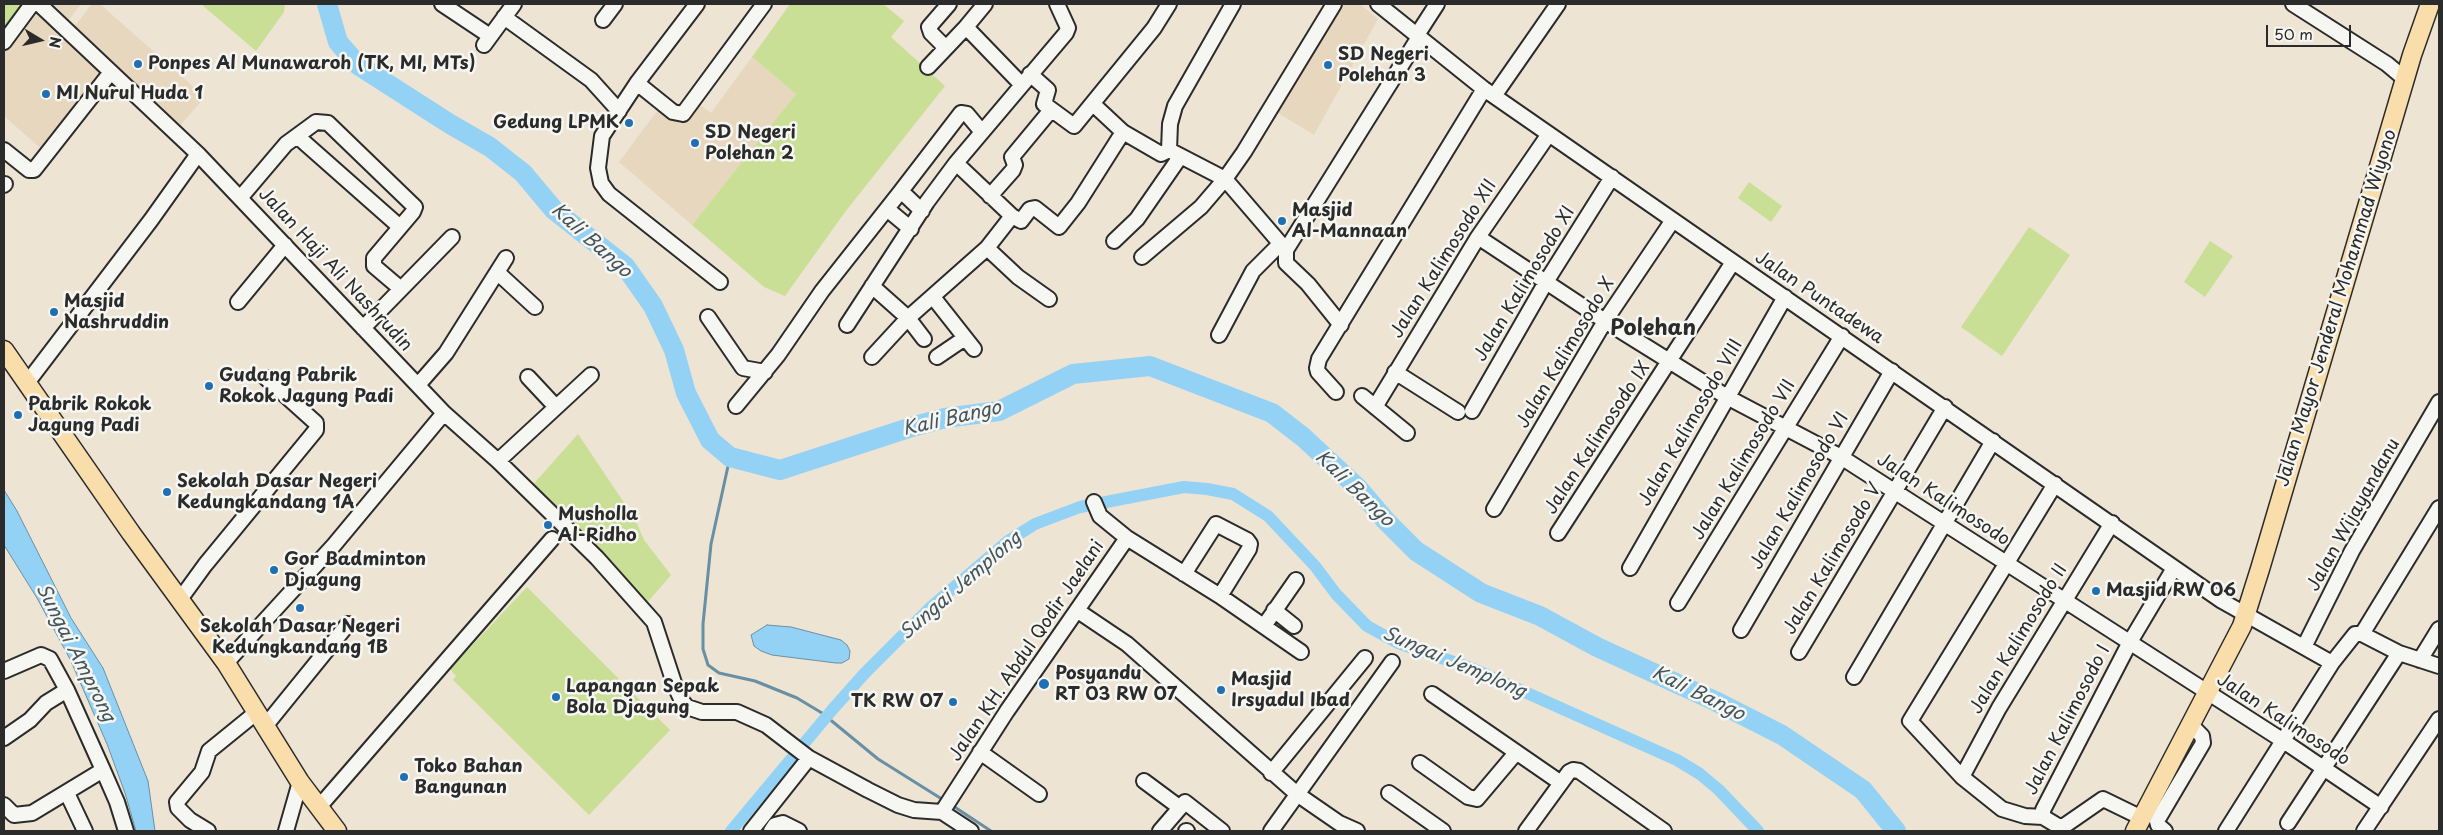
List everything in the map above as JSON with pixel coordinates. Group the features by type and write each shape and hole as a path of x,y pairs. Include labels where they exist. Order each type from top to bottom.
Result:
{"main road":[{"name":"Jalan Mayor Jenderal Mohammad Wiyono","path":"2138,825 2230,652 2246,614 2405,79 2430,4"},
{"path":"4,350 131,534 181,598 226,663 300,782 337,831"}],"street":[{"path":"4,42 32,4"},
{"name":"Jalan Haji Ali Nashrudin","path":"38,4 198,154 241,197 444,413 498,461 597,558 654,622 675,686 687,707 702,712 738,712 766,725 807,756"},
{"path":"442,4 487,40 514,4"},
{"path":"603,20 615,4"},
{"path":"697,4 638,83 602,136 598,168 601,183 609,194 720,282"},
{"path":"638,83 673,112 683,114 764,4"},
{"path":"946,48 931,33 929,27 949,4"},
{"path":"847,325 956,162 1066,33 1068,28 1058,4"},
{"path":"966,26 1026,79 1048,90 1044,104 1074,126 1154,28 1169,4"},
{"path":"1114,241 1137,219 1174,153 1170,124 1175,106 1233,4"},
{"path":"1142,257 1201,207 1224,179 1244,152 1334,4"},
{"name":"Jalan Puntadewa","path":"1378,4 1489,93 1945,407 2174,568 2222,601 2332,663"},
{"path":"1219,336 1253,271 1283,247 1437,4"},
{"path":"1336,392 1321,377 1317,368 1319,359 1489,93 1558,4"},
{"path":"2293,4 2387,64 2405,79"},
{"path":"928,67 966,26 981,5"},
{"path":"504,17 591,80 619,111"},
{"path":"4,150 29,170 34,170 111,72"},
{"path":"1093,104 1123,132 1161,154 1174,153 1224,179 1283,247 1286,263 1308,284 1341,325"},
{"path":"990,196 1015,165 1012,157 1051,110"},
{"path":"736,406 765,372 822,291 961,114 967,114 982,132"},
{"path":"241,197 278,152 316,122 328,123 412,203 415,209 376,255 373,262 374,266 400,289"},
{"path":"956,162 1012,216 1020,221 1030,209 1035,208 1059,227 1078,203 1123,132"},
{"name":"Jalan Kalimosodo XII","path":"1375,407 1478,236 1548,134"},
{"path":"297,136 400,227"},
{"path":"27,383 151,220 198,154"},
{"name":"Jalan Kalimosodo XI","path":"1395,372 1465,412 1612,177"},
{"path":"901,191 922,211"},
{"path":"887,209 911,229"},
{"path":"872,357 908,318 987,248 1012,216"},
{"name":"Jalan Kalimosodo X","path":"1494,509 1605,321 1673,220"},
{"name":"Jalan Kalimosodo","path":"1478,236 1605,321 1727,397 1841,457 1943,521 2004,563 2282,740 2381,807"},
{"path":"363,328 452,238"},
{"path":"238,302 285,245"},
{"path":"987,248 1018,276 1049,299"},
{"path":"418,385 446,353 506,258"},
{"name":"Jalan Kalimosodo IX","path":"1558,534 1733,262"},
{"path":"497,272 535,306"},
{"path":"872,286 908,318 924,339"},
{"path":"933,297 974,349"},
{"name":"Jalan Kalimosodo VIII","path":"1630,568 1785,297"},
{"path":"708,317 744,368 765,372"},
{"name":"Jalan Kalimosodo VII","path":"1678,603 1696,578 1785,426 1842,336"},
{"path":"937,357 965,338"},
{"name":"Jalan Kalimosodo VI","path":"1741,630 1892,371"},
{"path":"498,461 591,375"},
{"path":"528,377 556,407"},
{"path":"181,598 205,566 314,435 317,428 316,423 266,378"},
{"path":"1362,396 1406,433"},
{"name":"Jalan Wijayandanu","path":"2304,647 2352,551 2439,402"},
{"name":"Jalan Kalimosodo V","path":"1799,652 1945,407"},
{"path":"226,663 334,545 444,413"},
{"path":"1854,677 1943,521 1992,440"},
{"path":"2043,818 2025,816 2002,809 1962,777 1910,721 2004,563 2055,484"},
{"path":"1097,507 1127,538 1220,596 1301,652"},
{"path":"2362,634 2439,508"},
{"name":"Jalan Kalimosodo II","path":"1962,777 2063,600 2112,523"},
{"path":"1184,574 1216,524 1247,540 1250,546 1220,596"},
{"name":"Jalan KH. Abdul Qodir Jaelani","path":"943,810 980,752 1127,538"},
{"path":"318,807 552,539"},
{"name":"Jalan Kalimosodo I","path":"2138,825 2103,799 2064,826 2058,826 2043,818 2043,810 2130,642 2174,568"},
{"path":"1264,626 1296,580"},
{"path":"1274,610 1294,626"},
{"path":"1078,611 1127,644 1271,773 1337,827 1357,831"},
{"path":"208,831 190,820 178,808 177,802 202,772 209,751 261,719 348,624"},
{"path":"2420,660 2439,629"},
{"path":"2226,831 2282,740 2332,663 2352,636 2362,634 2399,653 2439,666"},
{"path":"2288,823 2399,653"},
{"path":"4,671 41,655 46,656 67,690 117,802 126,831"},
{"path":"1271,773 1365,658"},
{"path":"1271,831 1392,662"},
{"path":"5,735 30,720 46,704 67,690"},
{"path":"1432,694 1515,754 1561,783"},
{"path":"2364,831 2439,719"},
{"path":"2165,831 2158,825 2158,821 2203,743 2202,736 2191,725"},
{"path":"980,752 1039,794"},
{"path":"1420,763 1468,797 1477,799 1515,754"},
{"path":"751,831 807,756 898,805 914,810 943,810 971,831"},
{"path":"4,805 14,815 25,815 67,793 103,770"},
{"path":"1529,830 1569,772 1579,771 1664,831"},
{"path":"1144,781 1179,807"},
{"path":"286,831 300,782"},
{"path":"67,793 85,831"},
{"path":"1388,793 1444,831"},
{"path":"1160,831 1185,802 1222,831"},
{"path":"775,827 786,824 799,831"}],"shaded area":[{"path":"46,4 81,4 67,22"},
{"name":"Ponpes Al Munawaroh (TK, MI, MTs)","path":"92,4 100,4 205,97 178,128 71,31"},
{"name":"SD Negeri Polehan 3","path":"1341,4 1360,4 1378,19 1314,135 1275,111"},
{"name":"MI Nurul Huda 1","path":"32,6 105,72 45,152 4,116 4,46"},
{"name":"SD Negeri Polehan 2","path":"752,57 796,94 692,225 619,162 660,107 680,124 696,102 711,113"}],"green space":[{"path":"4,4 26,4 4,33"},
{"path":"201,4 285,4 284,12 256,51"},
{"path":"790,4 883,4 904,21 891,37 945,86 845,212 785,296 764,287 692,225 796,94 752,57"},
{"path":"1749,182 1782,206 1771,222 1738,198"},
{"path":"2029,227 2070,255 2002,356 1961,327"},
{"path":"2210,241 2233,256 2205,297 2184,282"},
{"path":"578,434 635,519 644,540 671,575 646,604 530,488"},
{"name":"Lapangan Sepak Bola Djagung","path":"527,587 670,730 589,815 453,680 456,676 450,669"}],"water":[{"name":"Sungai Amprong","path":"4,490 17,511 71,618 103,668 148,781 155,831 136,831 125,793 107,744 70,659 37,598 4,545"},
{"path":"767,625 791,627 841,640 850,651 849,659 842,663 836,663 772,655 761,651 754,646 751,635"}],"waterway":[{"name":"Kali Bango","path":"327,4 338,42 358,65 450,124 490,147 523,173 554,210 625,266 653,306 674,350 686,393 710,440 730,457 780,470 915,426 945,418 999,411 1073,374 1150,366 1272,413 1303,437 1358,488 1386,521 1416,551 1481,593 1540,616 1597,647 1715,701 1782,735 1863,790 1896,831"},
{"path":"730,457 711,544 703,624 703,649 708,665 719,673 755,681 797,698 822,713 878,759 945,801"},
{"name":"Sungai Jemplong","path":"731,831 864,674 931,607 1008,541 1035,524 1080,507 1184,487 1233,494 1268,516 1315,566 1336,594 1367,626 1398,643 1471,668 1677,760 1700,774 1719,790 1758,831"},
{"path":"950,804 991,831"}],"place":[{"name":"Ponpes Al Munawaroh (TK, MI, MTs)","path":"138,64"},
{"name":"SD Negeri Polehan 3","path":"1328,65"},
{"name":"MI Nurul Huda 1","path":"46,94"},
{"name":"Gedung LPMK","path":"629,123"},
{"name":"SD Negeri Polehan 2","path":"695,143"},
{"name":"Masjid Al-Mannaan","path":"1282,221"},
{"name":"Masjid Nashruddin","path":"54,312"},
{"name":"Gudang Pabrik Rokok Jagung Padi","path":"209,386"},
{"name":"Pabrik Rokok Jagung Padi","path":"18,415"},
{"name":"Sekolah Dasar Negeri Kedungkandang 1A","path":"167,492"},
{"name":"Musholla Al-Ridho","path":"548,525"},
{"name":"Gor Badminton Djagung","path":"274,570"},
{"name":"Masjid RW 06","path":"2096,591"},
{"name":"Sekolah Dasar Negeri Kedungkandang 1B","path":"300,608"},
{"name":"Posyandu RT 03 RW 07","path":"1044,684"},
{"name":"Masjid Irsyadul Ibad","path":"1221,690"},
{"name":"Lapangan Sepak Bola Djagung","path":"556,697"},
{"name":"TK RW 07","path":"953,702"},
{"name":"Toko Bahan Bangunan","path":"404,777"}],"district":[{"name":"Polehan","path":"1653,329"}]}
